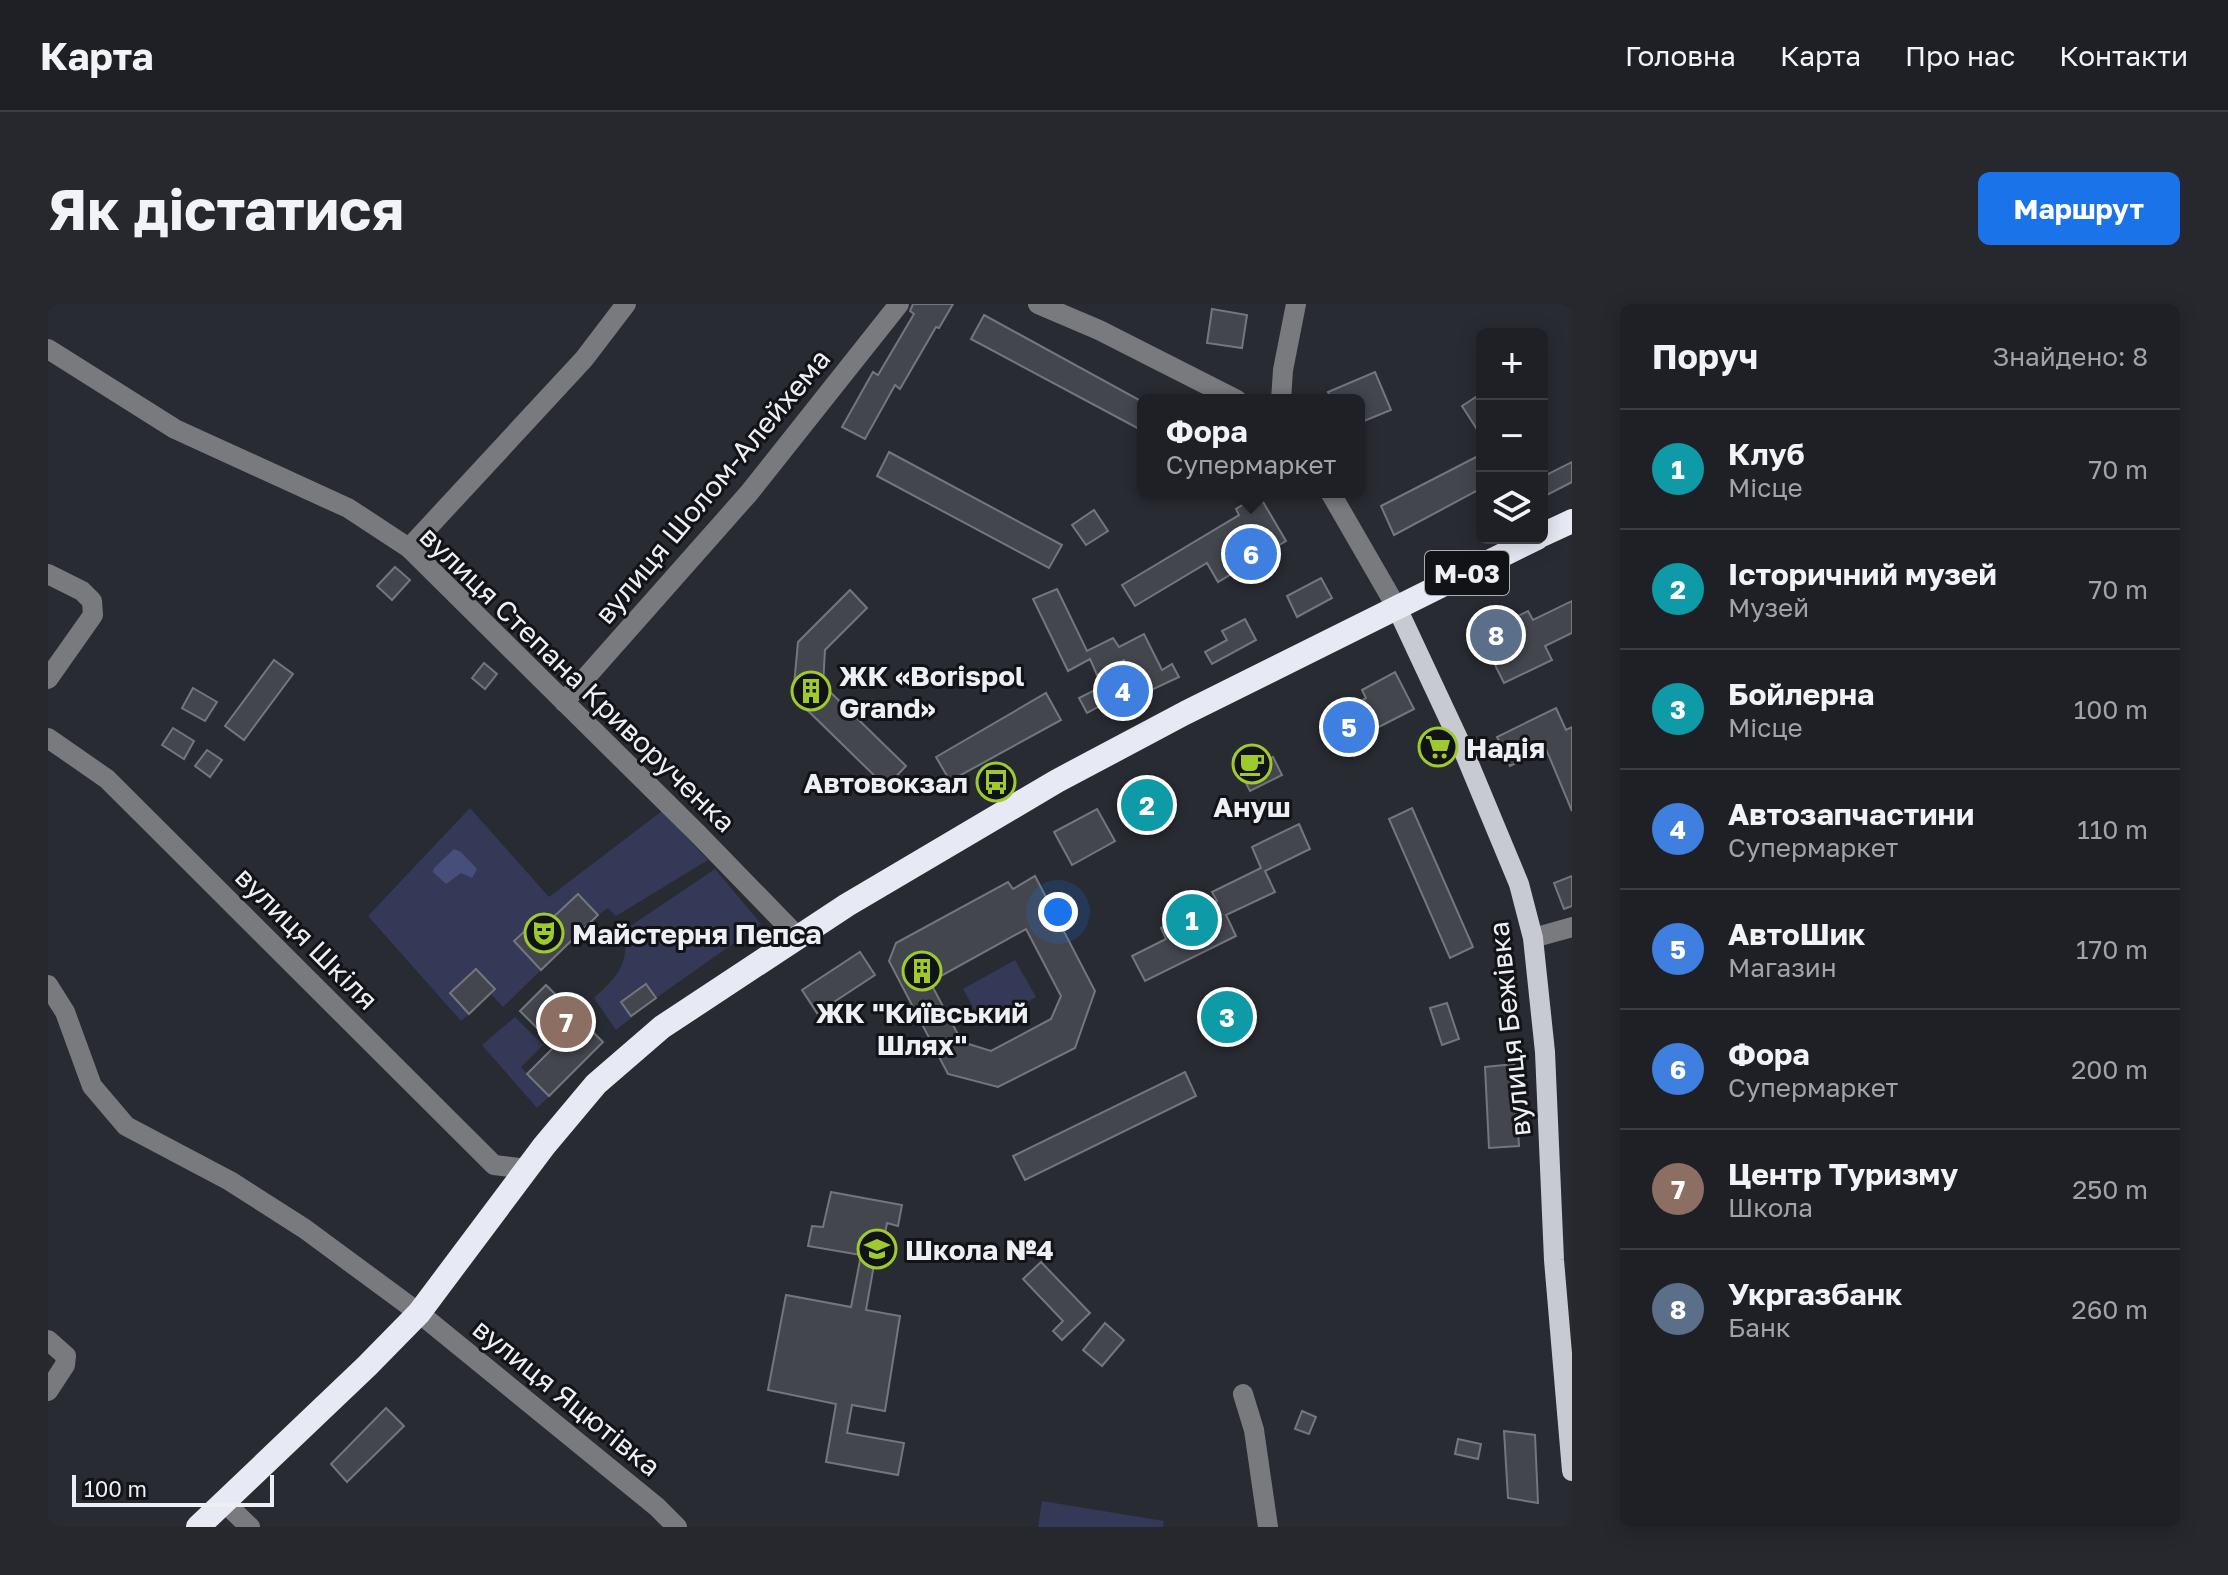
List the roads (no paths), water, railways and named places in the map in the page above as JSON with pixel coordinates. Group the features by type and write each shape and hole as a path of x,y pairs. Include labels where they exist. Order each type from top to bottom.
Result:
{"highway":[{"name":"М-03","path":"1548,533 1572,521"},
{"name":"М-03","path":"198,1527 419,1313 527,1169 596,1084 662,1027 797,936 955,840 1094,761 1526,544"}],"main road":[{"name":"вулиця Бежівка","path":"1397,608 1462,747 1519,884 1533,938 1545,1052 1554,1260 1572,1471"}],"street":[{"path":"409,548 584,359 626,304"},
{"name":"вулиця Шолом-Алейхема","path":"564,702 749,493 899,304"},
{"path":"1038,304 1099,330 1225,394"},
{"path":"1281,394 1296,304"},
{"name":"вулиця Степана Криворученка","path":"48,349 175,429 348,508 409,548 797,936"},
{"path":"1333,498 1397,608"},
{"path":"48,574 82,591 92,601 93,615 48,679"},
{"name":"вулиця Шкіля","path":"48,738 107,779 494,1165 527,1169"},
{"path":"1533,938 1572,927"},
{"name":"вулиця Яцютівка","path":"48,985 65,1012 92,1086 126,1126 230,1181 305,1229 419,1313 657,1507 677,1527"},
{"path":"48,1340 66,1356 65,1365 48,1391"},
{"path":"1243,1394 1254,1430 1268,1527"},
{"path":"224,1502 250,1527"}],"place":[{"name":"Фора","path":"1251,554"},
{"name":"Укргазбанк","path":"1496,635"},
{"name":"ЖК «Borispol Grand»","path":"811,691"},
{"name":"Автозапчастини","path":"1123,691"},
{"name":"АвтоШик","path":"1349,727"},
{"name":"Надія","path":"1438,747"},
{"name":"Ануш","path":"1252,764"},
{"name":"Автовокзал","path":"996,782"},
{"name":"Історичний музей","path":"1147,805"},
{"name":"Клуб","path":"1192,920"},
{"name":"Майстерня Пепса","path":"544,933"},
{"name":"ЖК \"Київський Шлях\"","path":"922,971"},
{"name":"Бойлерна","path":"1227,1017"},
{"name":"Центр Туризму","path":"566,1022"},
{"name":"Школа №4","path":"877,1249"}]}
